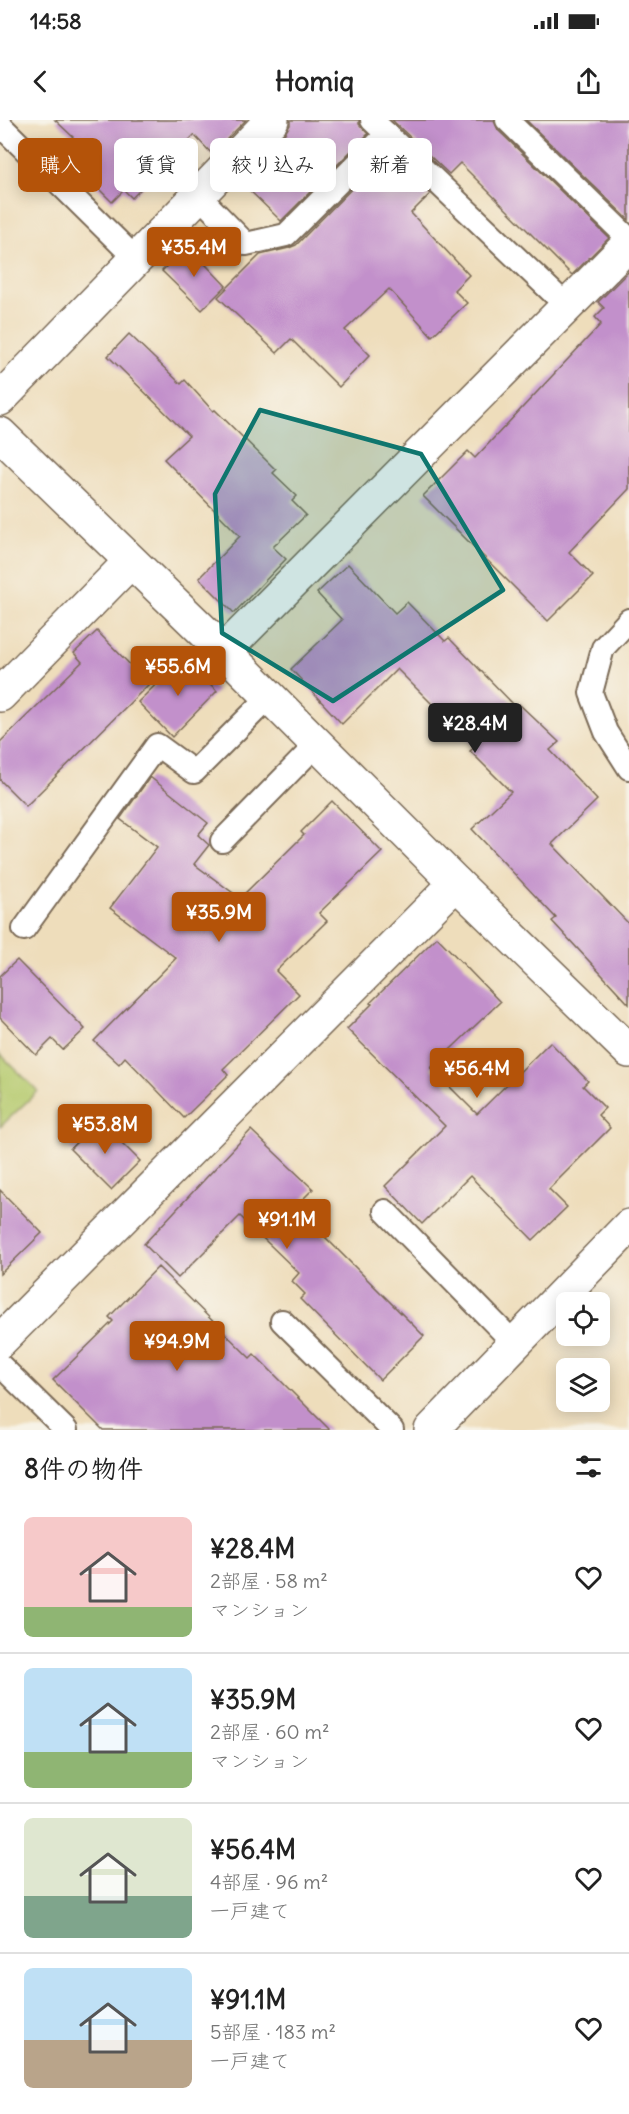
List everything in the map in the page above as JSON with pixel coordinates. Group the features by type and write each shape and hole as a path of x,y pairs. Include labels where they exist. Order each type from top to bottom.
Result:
{"street":[{"path":"0,399 272,120"},
{"path":"224,651 629,244"},
{"path":"0,434 270,696 456,884 629,1052"},
{"path":"0,694 130,562"},
{"path":"0,1341 456,884"},
{"path":"431,1430 629,1226"}],"lane":[{"path":"507,120 629,239"},
{"path":"0,126 136,259"},
{"path":"198,196 246,244 286,235 379,127 567,306"},
{"path":"629,620 603,648 591,693 606,732 629,768"},
{"path":"24,929 157,745 194,772 270,696"},
{"path":"222,841 317,744"},
{"path":"385,1211 515,1344"},
{"path":"282,1321 392,1430"},
{"path":"0,1365 66,1430"}],"highlighted area":[{"path":"260,410 421,454 503,590 333,701 222,633 215,494"}],"green space":[{"path":"0,1054 38,1091 0,1127"}],"building":[{"path":"55,120 246,120 228,138 210,138 210,152 194,135 191,138 114,138 114,192 122,192 112,202 102,192 102,138 73,137"},
{"path":"290,120 359,120 359,124 368,134 364,138 348,138 348,154 336,166 336,138 280,138 290,125"},
{"path":"392,120 494,120 498,130 609,238 572,275 460,163 449,174 432,158 432,138 411,138"},
{"path":"526,120 629,120 629,220"},
{"path":"126,192 138,192 132,198"},
{"path":"251,192 310,192 281,221"},
{"path":"348,192 428,192 430,194 411,213 469,275 454,290 467,303 432,336 389,289 345,330 370,355 339,387 291,339 277,353 218,297 260,255 296,245"},
{"path":"187,245 226,286 202,310 162,271"},
{"path":"629,271 629,489 569,552 593,576 548,621 423,496 468,451 475,458 601,324 595,317 604,308 598,302"},
{"path":"129,334 181,384 185,380 213,411 215,410 276,470 273,473 297,496 292,501 306,515 273,547 286,559 234,613 199,578 240,536 164,459 189,436 108,356"},
{"path":"348,564 395,613 407,602 445,641 449,638 516,707 519,704 559,742 550,750 597,800 552,844 629,924 629,1004 552,921 556,918 472,829 511,792 470,751 475,747 397,669 342,724 291,669 342,620 317,593"},
{"path":"97,631 149,684 26,806 0,780 0,742 82,662 74,653"},
{"path":"184,657 217,691 172,737 138,702"},
{"path":"150,777 208,823 198,835 209,845 194,864 240,898 304,835 301,832 332,801 382,852 319,913 327,921 276,971 299,994 223,1069 228,1075 184,1118 125,1057 119,1064 94,1041 176,958 110,908 157,847 120,819"},
{"path":"437,937 500,1002 431,1068 477,1114 550,1042 588,1081 583,1086 605,1108 598,1115 610,1128 549,1189 567,1207 533,1240 470,1176 422,1224 385,1186 445,1126 347,1029"},
{"path":"17,960 85,1029 63,1050 52,1039 36,1055 0,1018 0,976"},
{"path":"99,1120 140,1161 111,1190 70,1149"},
{"path":"251,1130 313,1189 295,1207 424,1336 380,1380 300,1299 305,1294 292,1281 299,1273 240,1216 178,1278 144,1244"},
{"path":"0,1190 42,1233 0,1274"},
{"path":"158,1267 250,1358 254,1354 330,1430 103,1430 53,1380 113,1321 109,1317"}]}
